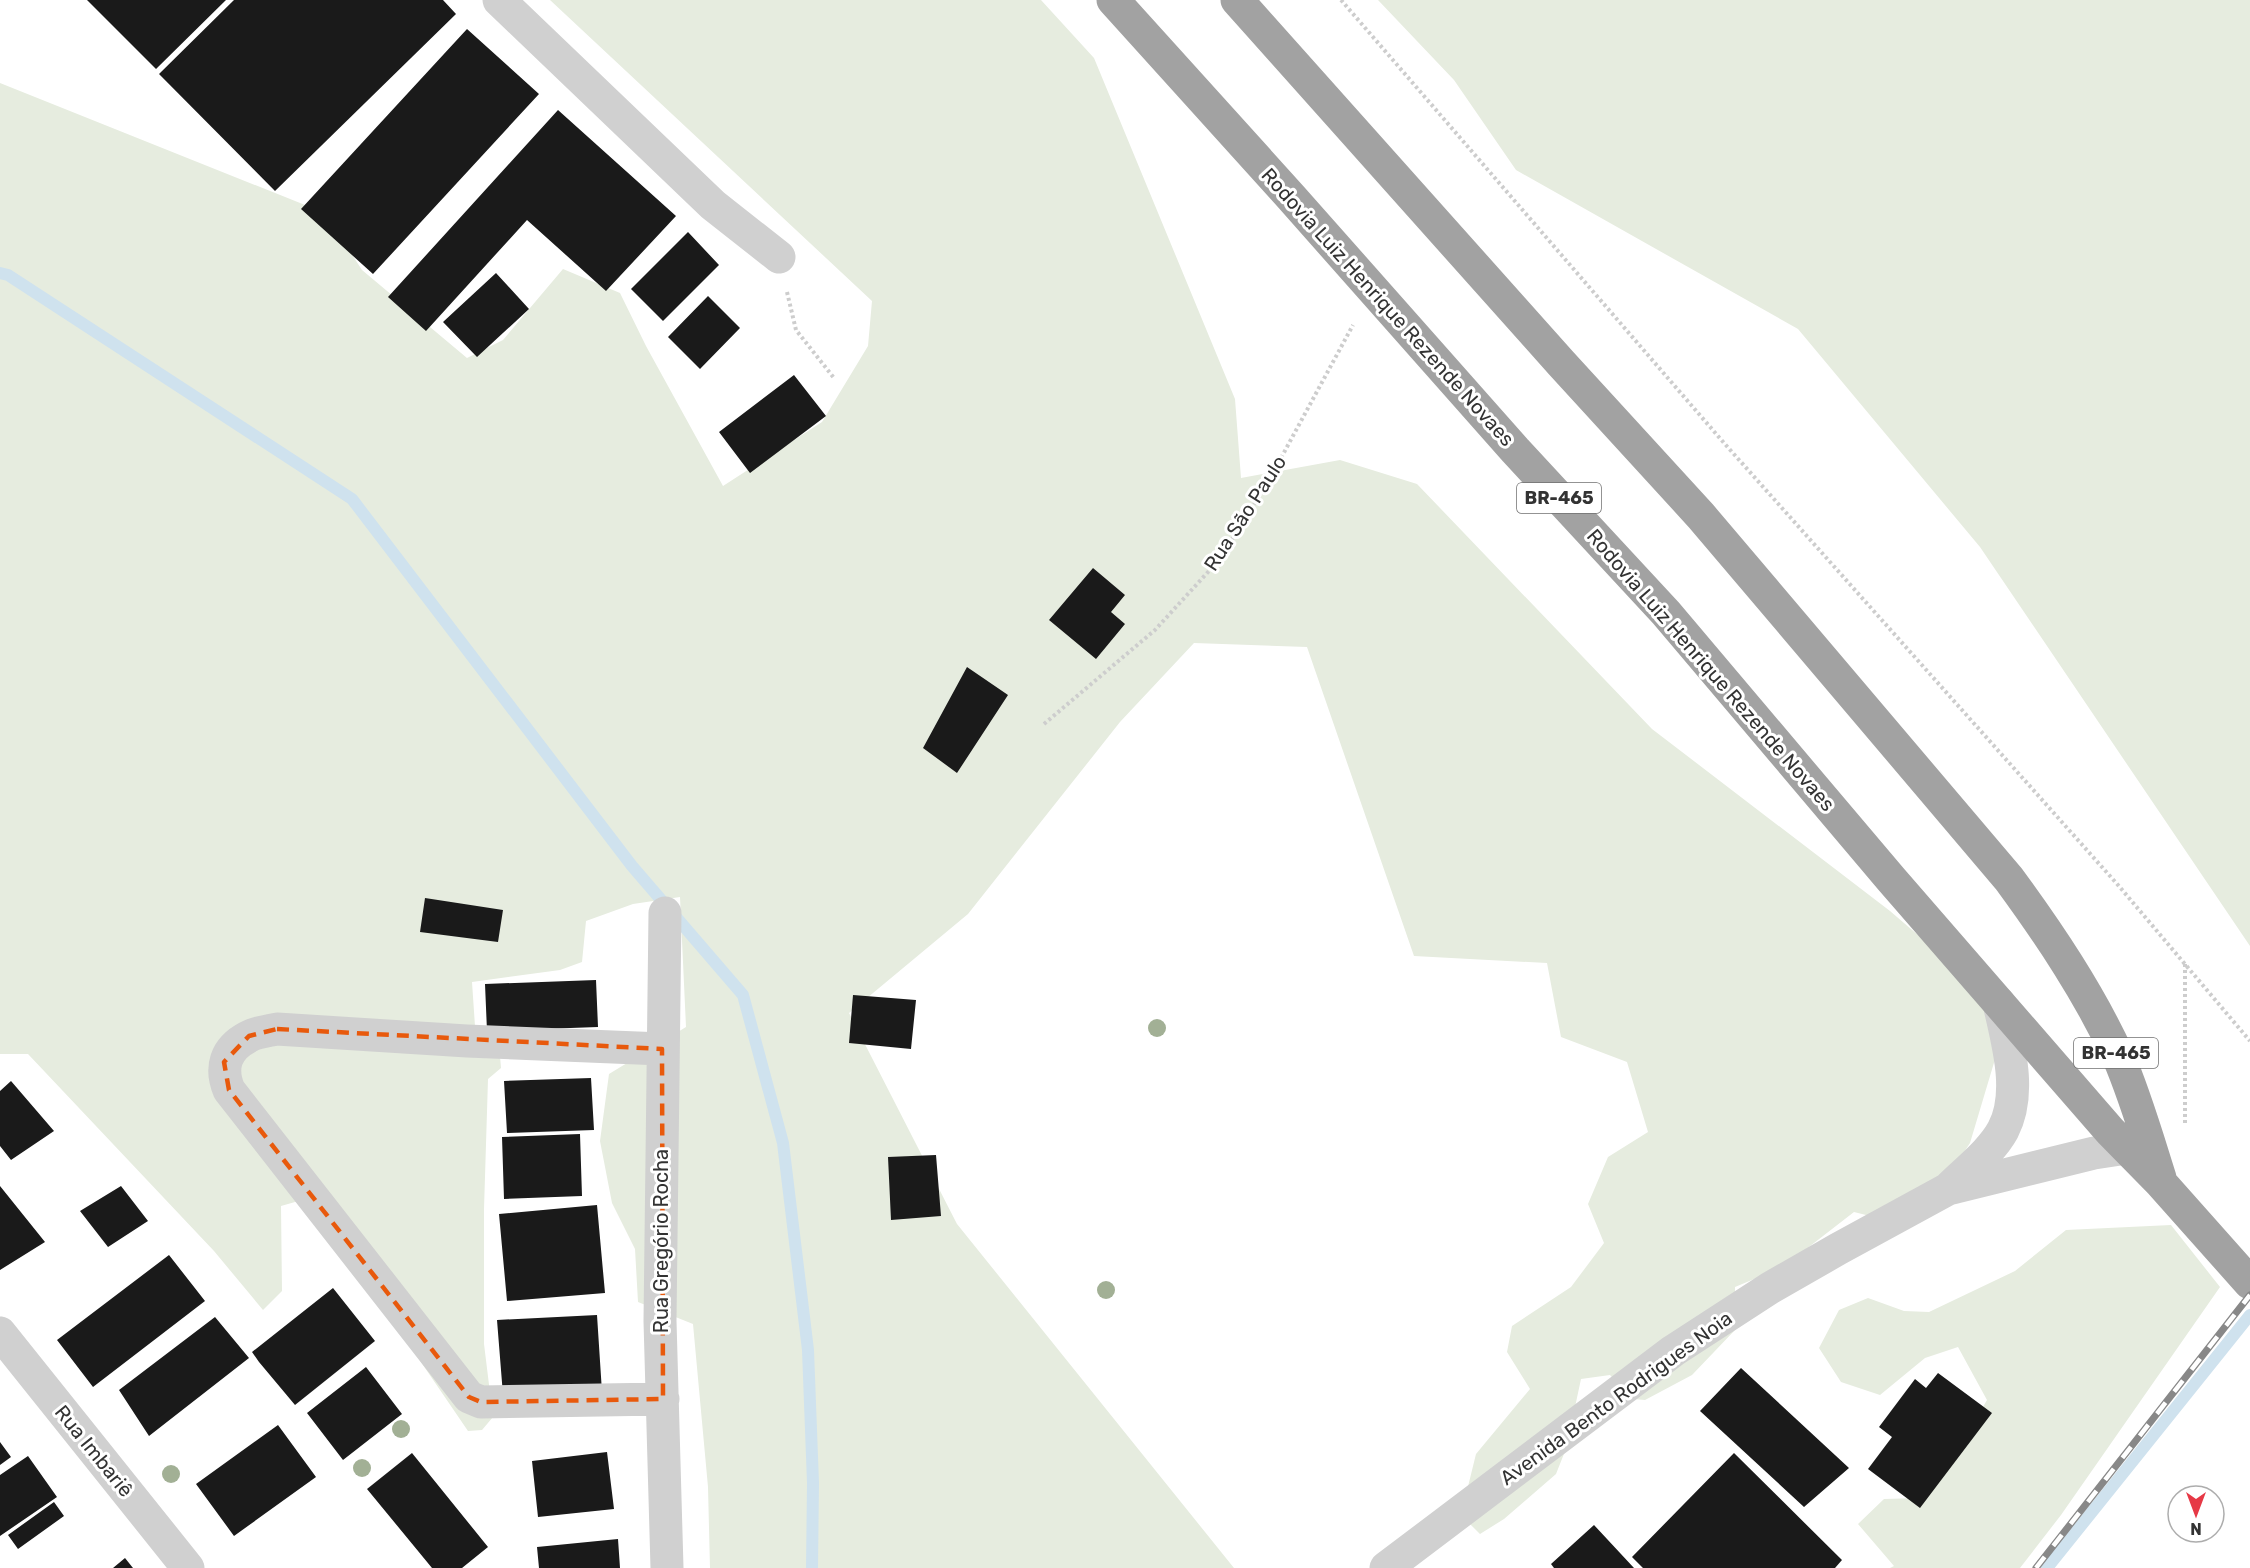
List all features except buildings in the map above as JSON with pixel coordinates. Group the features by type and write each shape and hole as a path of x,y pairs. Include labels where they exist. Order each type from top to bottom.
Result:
{"highway":[{"name":"Rodovia Luiz Henrique Rezende Novaes","path":"1113,0 1515,450 1666,613 1998,1003 2250,1283"},
{"name":"Rodovia Luiz Henrique Rezende Novaes","path":"1237,0 1701,516 2009,879 2048,933 2073,973 2118,1056 2161,1183"}],"street":[{"path":"499,0 713,205 779,257"},
{"name":"Rua Gregório Rocha","path":"664,913 660,1321 667,1568"},
{"name":"Avenida Bento Rodrigues Noia","path":"1948,1189 1989,1149 2004,1129 2010,1106 2012,1083 2010,1057 1998,1003"},
{"path":"662,1049 467,1041 277,1029 249,1036 234,1048 224,1062 224,1077 229,1090 469,1397 481,1402 663,1399"},
{"name":"Avenida Bento Rodrigues Noia","path":"1386,1568 1673,1351 1770,1288 1838,1248 1948,1189 2082,1155 2127,1148"},
{"name":"Rua Imbariê","path":"0,1333 188,1568"}],"path":[{"path":"1341,0 1724,443 2118,885 2250,1041"},
{"path":"779,257 796,330 834,378"},
{"name":"Rua São Paulo","path":"1044,724 1155,630 1219,560 1268,482 1372,290"},
{"path":"2185,964 2185,1127"}],"highlighted area":[{"path":"277,1029 662,1049 663,1399 481,1402 469,1397 229,1090 224,1062 249,1036"}],"shaded area":[{"path":"550,0 1041,0 1094,58 1235,399 1241,478 1340,460 1417,484 1652,729 1890,911 1961,972 1995,1017 1996,1056 1970,1143 1943,1184 1882,1219 1854,1212 1783,1267 1735,1287 1735,1330 1692,1375 1645,1400 1633,1399 1610,1375 1581,1379 1573,1431 1556,1474 1504,1519 1480,1534 1461,1515 1476,1454 1530,1389 1507,1352 1512,1326 1571,1287 1604,1243 1588,1204 1608,1157 1648,1132 1627,1062 1561,1037 1547,963 1414,956 1307,647 1194,643 1120,722 968,914 849,1013 957,1224 1234,1568 710,1568 708,1487 693,1324 638,1302 635,1249 612,1203 600,1141 609,1074 686,1027 680,897 633,904 586,921 582,962 560,970 472,982 476,1041 500,1056 501,1068 488,1079 484,1209 484,1344 493,1417 482,1430 468,1431 309,1198 281,1206 282,1291 263,1310 214,1251 28,1054 0,1054 0,83 325,213 362,270 467,358 503,340 563,269 620,293 646,346 723,486 822,422 868,346 872,301"},
{"path":"1378,0 2250,0 2250,946 1980,547 1798,329 1516,170 1454,80"},
{"path":"2171,1225 2220,1287 2061,1515 2020,1568 1890,1568 1894,1566 1858,1524 1884,1499 1920,1498 1955,1455 1987,1400 1958,1347 1925,1358 1880,1395 1841,1382 1819,1348 1839,1310 1868,1298 1904,1311 1929,1312 2015,1271 2066,1230"}],"waterway":[{"path":"0,273 8,275 352,499 632,866 743,995 783,1143 808,1350 813,1483 812,1568"},
{"path":"2047,1568 2250,1315"}],"railway":[{"path":"2036,1568 2250,1295"}]}
